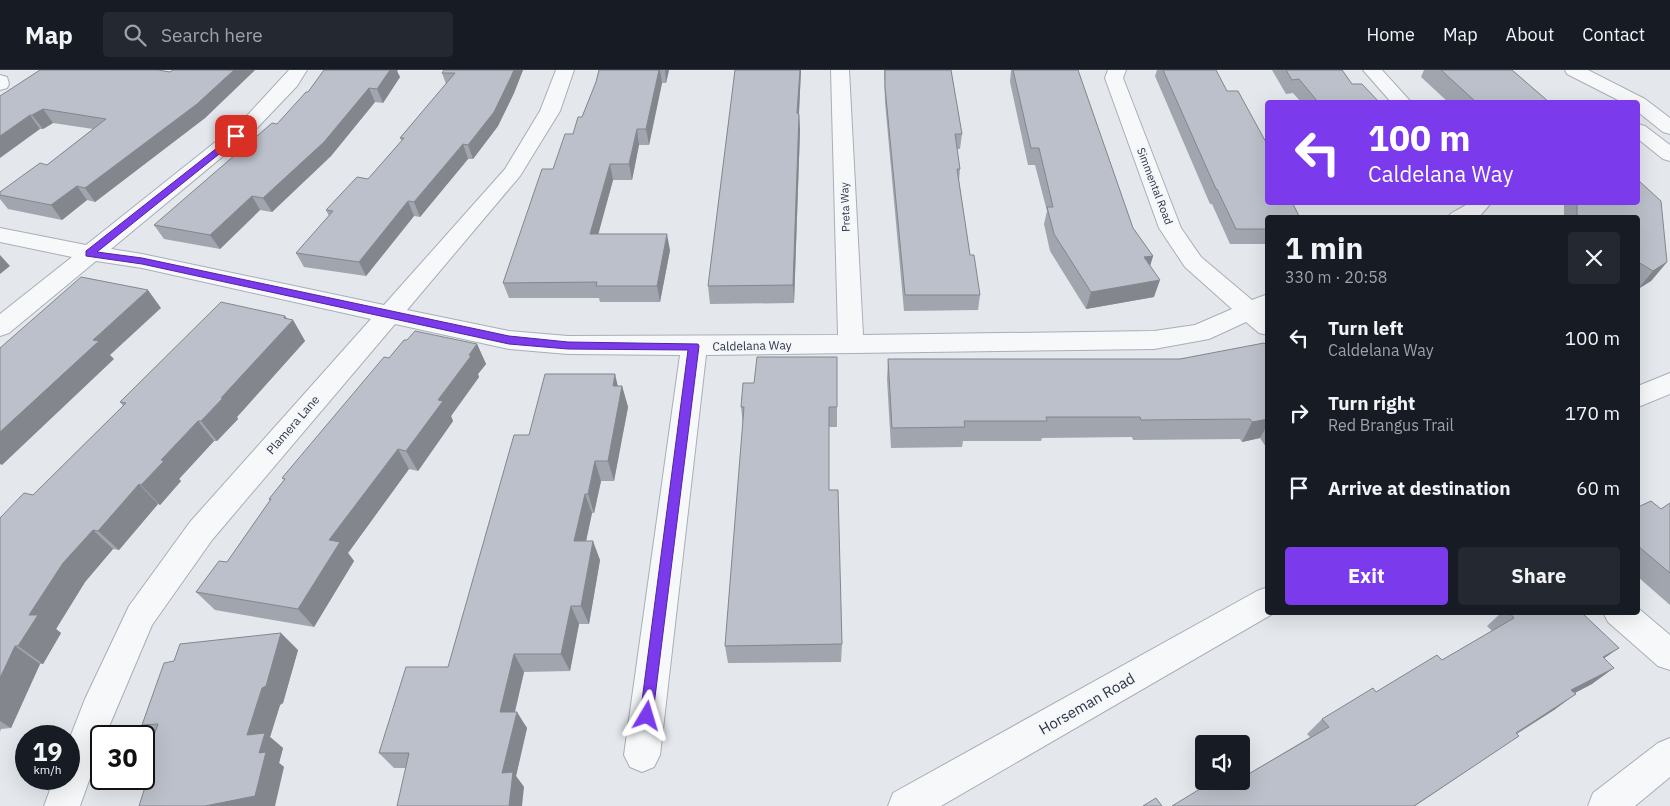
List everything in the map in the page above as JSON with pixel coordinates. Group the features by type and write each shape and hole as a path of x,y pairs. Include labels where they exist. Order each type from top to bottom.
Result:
{"street":[{"path":"0,326 250,124 290,82 298,70"},
{"name":"Plamera Lane","path":"62,806 97,711 140,616 201,531 513,172 550,111 565,70"},
{"name":"Preta Way","path":"840,70 851,345"},
{"name":"Simmental Road","path":"1117,70 1114,78 1170,228 1193,262 1257,307 1265,322"},
{"path":"1372,70 1399,100"},
{"path":"1573,70 1597,100"},
{"path":"1573,70 1631,100"},
{"path":"1640,105 1670,128"},
{"path":"1640,132 1670,155"},
{"path":"1465,215 1472,212 1479,205"},
{"name":"Caldelana Way","path":"0,235 89,254 142,261 509,340 568,345 851,345 1154,340 1200,332 1257,307"},
{"path":"642,755 694,346"},
{"path":"1640,396 1670,383"},
{"name":"Horseman Road","path":"906,806 1265,604"},
{"path":"1623,615 1670,655"},
{"path":"1606,806 1670,755"}],"building":[{"path":"40,70 158,70 170,72 173,70 234,70 197,104 85,188 77,186 51,205 0,195 0,192 40,163 47,165 106,119 43,109 30,115 0,136 0,96"},
{"path":"324,70 390,70 377,89 369,88 324,142 263,198 252,196 210,235 154,225 272,123 277,124 308,92"},
{"path":"444,70 514,70 494,112 468,145 463,144 414,202 408,201 359,262 296,253 333,211 326,210 357,177 368,179 404,138 400,138 455,73 442,73"},
{"path":"599,70 659,70 646,129 637,129 629,164 610,164 590,234 667,234 657,286 596,286 597,282 503,283 542,169 553,169 565,134 573,134 578,117 582,117"},
{"path":"735,70 800,70 797,113 799,114 793,285 708,286"},
{"path":"885,70 951,70 962,134 955,134 960,169 957,169 970,255 974,255 980,295 905,295 885,87"},
{"path":"1013,70 1078,70 1133,228 1153,256 1144,257 1160,280 1091,292 1054,234 1047,207 1053,207 1039,148 1031,148"},
{"path":"1163,70 1216,70 1227,91 1238,91 1265,140 1265,205 1294,205 1298,215 1265,215 1265,229 1236,229"},
{"path":"1286,70 1342,70 1352,84 1362,84 1377,100 1316,100 1299,79 1292,80"},
{"path":"1441,70 1512,70 1547,100 1474,100"},
{"path":"1640,182 1661,201 1667,262 1653,271 1640,263 1640,215 1577,215 1577,205 1640,205"},
{"path":"81,277 148,290 93,340 99,341 0,432 0,348"},
{"path":"221,302 285,316 284,318 293,320 221,398 223,398 161,460 164,461 141,485 139,484 98,531 93,530 63,563 29,615 38,615 18,646 15,646 0,678 0,518 24,493 33,495 126,403 120,402"},
{"path":"415,331 477,344 469,355 471,356 438,400 443,401 406,451 398,449 329,540 340,542 298,609 196,592 219,561 227,562 271,499 269,499 285,479 282,478 384,357 389,358 404,340 407,340"},
{"path":"1264,343 1265,420 1252,422 1250,419 1141,420 1140,417 1046,417 1047,421 964,421 965,427 892,428 888,359 1180,359"},
{"path":"757,357 837,357 837,407 829,407 829,490 838,490 842,644 725,646 744,407 741,407 743,383 754,383"},
{"path":"545,374 615,374 613,386 622,386 608,461 595,461 588,494 585,494 574,541 593,541 581,606 571,606 561,654 514,654 500,712 517,712 502,773 513,772 509,806 397,806 409,753 379,753 406,667 448,667 514,435 529,435"},
{"path":"1651,501 1661,509 1670,503 1670,573 1640,548 1640,506"},
{"path":"1512,615 1584,615 1619,648 1603,657 1614,668 1571,690 1576,694 1516,733 1519,736 1414,806 1172,806 1198,790 1250,790 1250,773 1329,727 1322,719 1373,688 1376,692 1437,655 1442,660 1514,618"},
{"path":"281,633 266,686 262,688 247,735 265,733 259,753 266,752 255,796 205,806 139,806 144,790 155,790 155,733 158,724 142,725 164,663 174,661 180,644"},
{"path":"1156,798 1162,806 1143,806"}],"route":[{"path":"236,136 89,254 142,261 509,340 568,345 694,346 647,716"}]}
